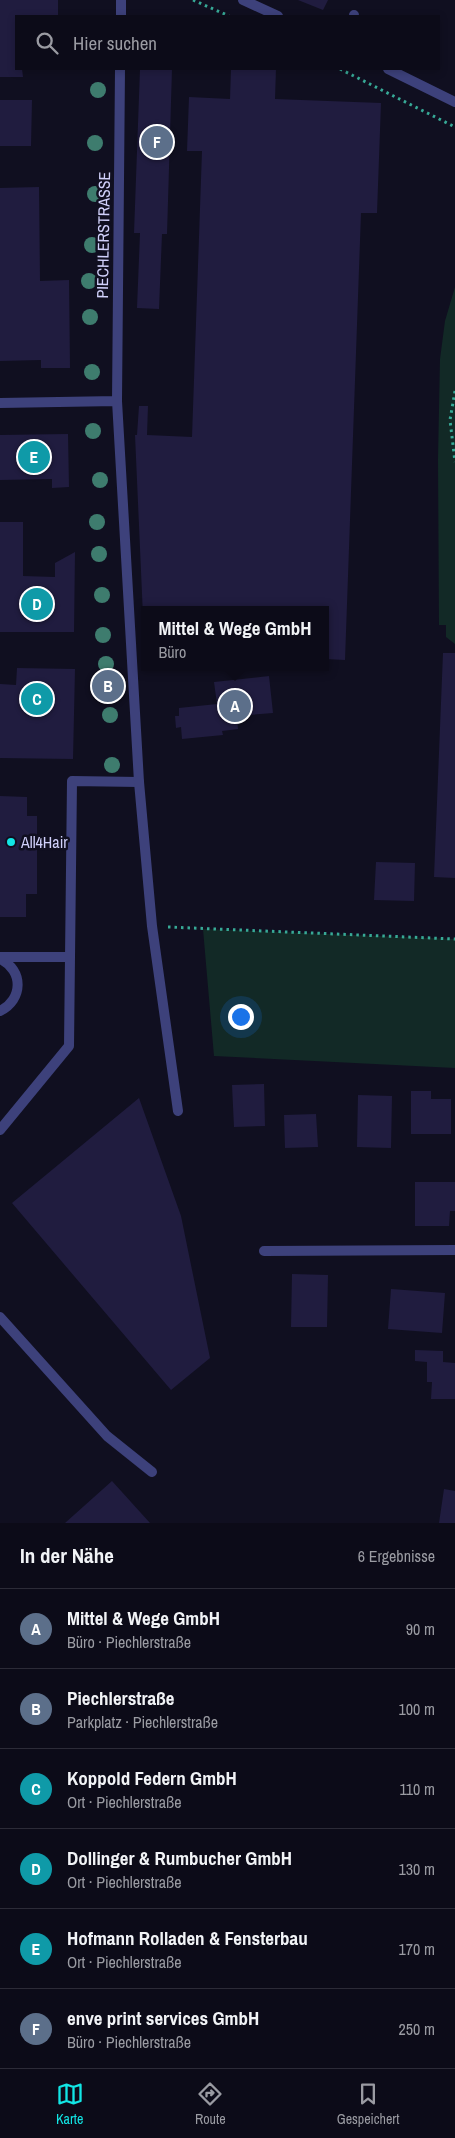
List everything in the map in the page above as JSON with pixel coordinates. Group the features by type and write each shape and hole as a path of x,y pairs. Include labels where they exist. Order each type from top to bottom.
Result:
{"street":[{"path":"121,0 121,15"},
{"path":"244,0 276,15"},
{"name":"PIECHLERSTRASSE","path":"120,70 117,401 140,782 152,926 178,1111"},
{"path":"394,70 455,102"},
{"path":"0,403 117,401"},
{"path":"0,1130 69,1046 72,781 140,782"},
{"path":"0,958 69,957"},
{"path":"0,958 10,965 18,981 15,999 0,1012"},
{"path":"264,1251 455,1250"},
{"path":"0,1317 108,1436 152,1472"}],"path":[{"path":"192,0 227,15"},
{"path":"342,70 455,127"},
{"path":"455,391 450,420 455,462"},
{"path":"152,926 455,939"}],"green space":[{"path":"455,287 455,644 446,637 446,625 439,625 438,459 440,359 445,321"},
{"path":"203,929 455,939 455,1068 214,1056"}],"building":[{"path":"0,0 58,0 58,15 15,15 15,70 22,70 23,77 0,77"},
{"path":"298,0 328,0 323,10"},
{"path":"140,70 172,70 167,234 162,234 159,309 137,308 140,233 134,233"},
{"path":"231,70 276,70 275,99 381,103 377,213 361,213 345,660 329,659 329,606 143,606 135,435 137,435 139,406 148,406 147,435 192,437 202,151 187,151 189,97 230,99"},
{"path":"0,100 32,100 31,146 0,146"},
{"path":"39,187 40,281 69,280 70,368 41,368 41,360 0,361 0,188"},
{"path":"68,434 69,487 52,488 52,479 0,480 0,435"},
{"path":"0,522 23,522 23,576 55,577 55,563 75,552 74,632 0,632"},
{"path":"443,653 455,653 455,878 434,877"},
{"path":"17,668 75,669 73,759 0,758 0,684 16,685"},
{"path":"269,676 273,713 237,716 238,729 222,731 223,735 182,739 181,727 176,728 175,716 179,716 179,708 217,704 214,682"},
{"path":"0,796 27,797 27,816 37,816 37,894 26,894 26,917 0,917"},
{"path":"376,862 415,863 414,901 374,900"},
{"path":"264,1084 265,1126 234,1127 232,1085"},
{"path":"411,1091 431,1091 431,1099 451,1099 451,1134 411,1134"},
{"path":"358,1095 392,1096 391,1148 357,1147"},
{"path":"139,1098 181,1216 210,1358 171,1390 12,1203"},
{"path":"316,1114 318,1147 285,1148 284,1115"},
{"path":"415,1182 455,1182 455,1211 450,1211 449,1226 415,1226"},
{"path":"292,1274 328,1275 327,1327 291,1327"},
{"path":"391,1289 445,1293 442,1333 388,1329"},
{"path":"415,1350 443,1351 443,1362 455,1363 455,1399 431,1399 432,1382 427,1382 427,1362 415,1361"},
{"path":"112,1481 150,1523 65,1523"},
{"path":"444,1489 455,1491 455,1523 439,1523"}],"place":[{"name":"enve print services GmbH","path":"157,142"},
{"name":"Hofmann Rolladen & Fensterbau","path":"34,457"},
{"name":"Dollinger & Rumbucher GmbH","path":"37,604"},
{"name":"Piechlerstraße","path":"108,686"},
{"name":"Koppold Federn GmbH","path":"37,699"},
{"name":"Mittel & Wege GmbH","path":"235,706"},
{"name":"All4Hair","path":"11,842"}]}
